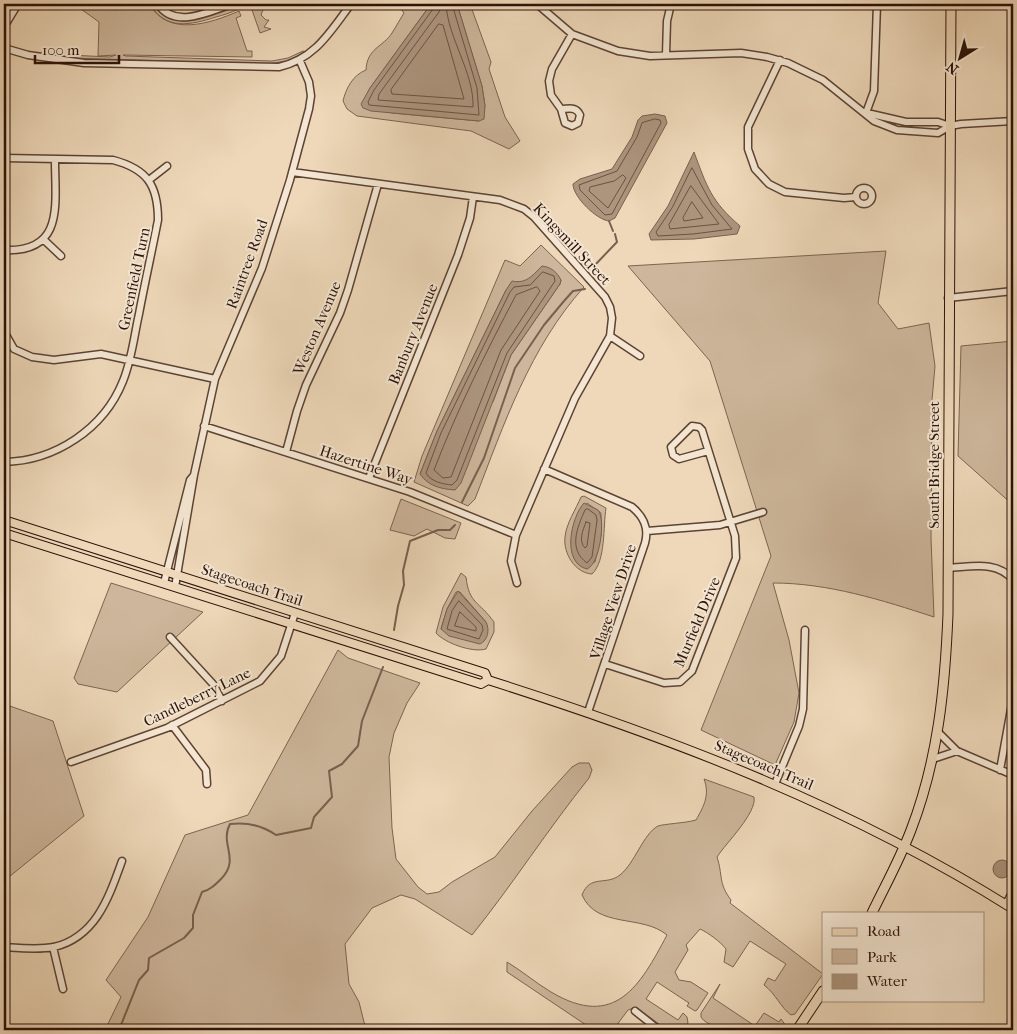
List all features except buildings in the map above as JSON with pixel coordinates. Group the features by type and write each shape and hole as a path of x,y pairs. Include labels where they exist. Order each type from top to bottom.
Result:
{"highway":[{"name":"South Bridge Street","path":"872,912 905,846 920,806 933,759 945,676 948,568 951,4"},
{"path":"797,1030 822,992"}],"main road":[{"name":"Stagecoach Trail","path":"4,520 485,674 488,680 588,712 700,752 775,784 905,846 1010,907"},
{"name":"Stagecoach Trail","path":"4,532 481,684 488,680"}],"street":[{"path":"4,27 18,4"},
{"path":"158,4 167,12 182,18 232,4"},
{"path":"4,48 28,55 84,63 268,68 300,61 320,45 351,4"},
{"path":"537,4 572,34 618,51 635,54 666,55 741,53 780,60 823,80 874,121 898,130 938,133 950,126"},
{"path":"666,55 667,20 671,4"},
{"path":"866,113 874,91 877,4"},
{"path":"561,109 551,95 550,75 572,34"},
{"path":"780,60 748,127 748,148 755,169 769,184 786,192 848,198 856,196"},
{"name":"Raintree Road","path":"175,587 179,576 194,476 215,378 255,287 292,172 310,96 309,82 300,61"},
{"path":"866,113 895,120 938,122 950,126 1013,121"},
{"path":"4,158 113,160 138,170 149,180 167,166"},
{"path":"4,250 27,249 43,239 51,228 54,216 56,160"},
{"name":"Kingsmill Street","path":"292,172 513,204 534,217 605,297 610,307 612,318 610,336 580,388 516,536 511,561 518,583"},
{"name":"Greenfield Turn","path":"4,462 28,460 47,455 74,440 103,415 114,400 130,360 158,220 158,203 149,180"},
{"name":"Weston Avenue","path":"286,452 302,397 340,313 348,290 378,184"},
{"name":"Banbury Avenue","path":"369,478 458,255 470,218 473,197"},
{"path":"43,239 61,256"},
{"path":"948,298 1013,291"},
{"path":"6,335 14,349 38,358 54,360 101,354 215,378"},
{"path":"610,336 640,356"},
{"path":"708,451 679,459 673,455 671,447 695,425 702,430 732,522"},
{"name":"Hazertine Way","path":"204,426 425,497 516,536"},
{"name":"Village View Drive","path":"544,469 632,507 642,517 647,530 645,543 588,712"},
{"name":"Raintree Road","path":"164,583 190,480 194,476"},
{"path":"647,530 732,522 763,512"},
{"name":"Murfield Drive","path":"605,664 664,683 680,682 687,677 736,558 737,546 732,522"},
{"path":"948,568 988,566 1006,572 1013,580"},
{"name":"Candleberry Lane","path":"71,762 172,725 260,680 274,666 284,648 295,613"},
{"path":"775,784 803,709 805,630"},
{"path":"170,637 213,684 222,701"},
{"path":"1000,770 1013,698"},
{"path":"172,725 206,770 207,784"},
{"path":"938,732 956,751 1013,775"},
{"path":"933,759 956,751"},
{"path":"4,947 53,947 74,937 88,927 100,914 122,861"},
{"path":"1010,907 1013,890"},
{"path":"53,947 63,989"},
{"path":"635,1011 659,1030"}],"green space":[{"path":"74,4 106,4 115,10 131,4 149,4 157,14 167,21 190,25 215,20 239,11 241,16 236,18 247,51 252,51 252,57 123,55 126,56 272,61 288,58 303,51 306,52 286,61 268,64 69,58 69,55 110,57 116,55 98,56 99,22"},
{"path":"150,4 154,4 171,19 180,21 201,19 233,8 238,9 207,20 179,24 163,19"},
{"path":"269,4 264,7 261,15 266,20 269,20 264,27 271,29 260,33 251,7"},
{"path":"405,4 431,4 370,88 362,104 392,113 479,121 485,106 482,86 457,4 470,4 491,62 489,69 505,117 520,141 509,149 471,131 357,116 347,109 343,101 348,87 357,75 366,70 372,52 392,33 404,13 401,9"},
{"path":"541,245 584,287 565,310 533,361 508,415 475,499 468,506 414,482 422,456 505,260 520,266","holes":["542,266 561,280 511,355 493,402 420,474 437,431 506,290 528,280"]},
{"path":"886,251 878,303 898,329 929,323 935,366 932,400 931,538 934,617 834,589 773,583 789,640 799,693 794,722 775,765 701,730 771,556 710,361 628,266"},
{"path":"1013,341 1013,505 958,456 961,346"},
{"path":"584,496 606,508 602,552 600,561 592,574 586,573 575,566 568,555 565,543 567,527 581,497","holes":["587,503 601,513 601,535 595,562 582,567 573,554"]},
{"path":"401,499 461,523 455,539 445,538 427,529 414,536 390,530"},
{"path":"461,573 466,577 467,586 472,598 494,622 494,632 486,649 474,650 466,648 440,637 436,633 443,607","holes":["456,592 460,592 486,622 441,629 447,609"]},
{"path":"111,583 203,612 117,692 78,684 74,678"},
{"path":"338,650 348,658 420,683 407,703 394,733 389,757 392,828 396,859 418,887 427,894 439,892 452,882 495,857 532,811 572,767 579,763 589,763 592,770 589,778 472,935 415,899 401,895 372,908 345,944 349,984 359,1002 366,1030 105,1030 121,997 106,980 148,917 185,835 248,815"},
{"path":"4,704 53,721 84,816 4,881"},
{"path":"704,779 754,797 751,811 717,857 722,884 731,900 730,903 822,973 795,1014 791,1015 787,1012 772,992 764,985 768,978 775,981 786,964 750,941 733,967 724,962 726,949 724,946 700,929 686,945 688,950 675,972 679,980 691,982 708,993 697,1010 695,1011 687,1006 689,1003 657,982 646,999 678,1020 683,1013 687,1017 688,1023 683,1030 667,1030 636,1007 628,1010 613,1030 592,1029 507,972 507,962 551,992 573,1003 592,1006 609,1004 623,997 646,971 667,935 645,925 598,913 589,906 582,895 585,889 594,882 609,880 620,875 648,835 658,826 696,820 704,805 706,785"},
{"path":"720,984 713,998 755,1026 764,1013 779,1022 781,1019 786,1026 783,1030 738,1030 726,1029 707,1022 701,1017 701,1013"}],"water":[{"path":"431,4 457,4 482,86 485,106 484,119 479,121 371,111 363,108 361,104 370,88"},
{"path":"655,114 665,116 667,123 615,218 609,221 598,217 581,201 573,184 580,179 612,169 632,137 638,120 642,116"},
{"path":"694,152 711,193 722,209 740,226 737,234 694,239 651,240 649,234 668,206"},
{"path":"542,266 556,272 561,280 560,284 511,355 461,483 455,490 440,488 431,484 420,474 437,431 506,290 512,281 525,280"},
{"path":"584,503 598,510 601,522 598,551 592,565 587,569 579,565 571,549 572,528 575,518"},
{"path":"458,591 486,622 488,634 480,644 449,636 441,629 447,609"},
{"path":"998,860 1006,860 1011,865 1009,876 998,878 993,873 993,865"}],"waterway":[{"path":"609,221 613,231"},
{"path":"594,266 617,242 615,234"},
{"path":"462,502 484,458 515,368 544,325 564,301 573,291 585,289"},
{"path":"394,630 404,585 403,571 410,541 438,530 450,530 455,525"},
{"path":"119,1030 139,980 148,970 149,958 184,938 193,928 193,915 202,892 208,890 227,872 230,858 227,831 230,824 254,825 276,835 311,828 314,817 332,797 329,771 342,764 358,746 362,721 383,667"}]}
